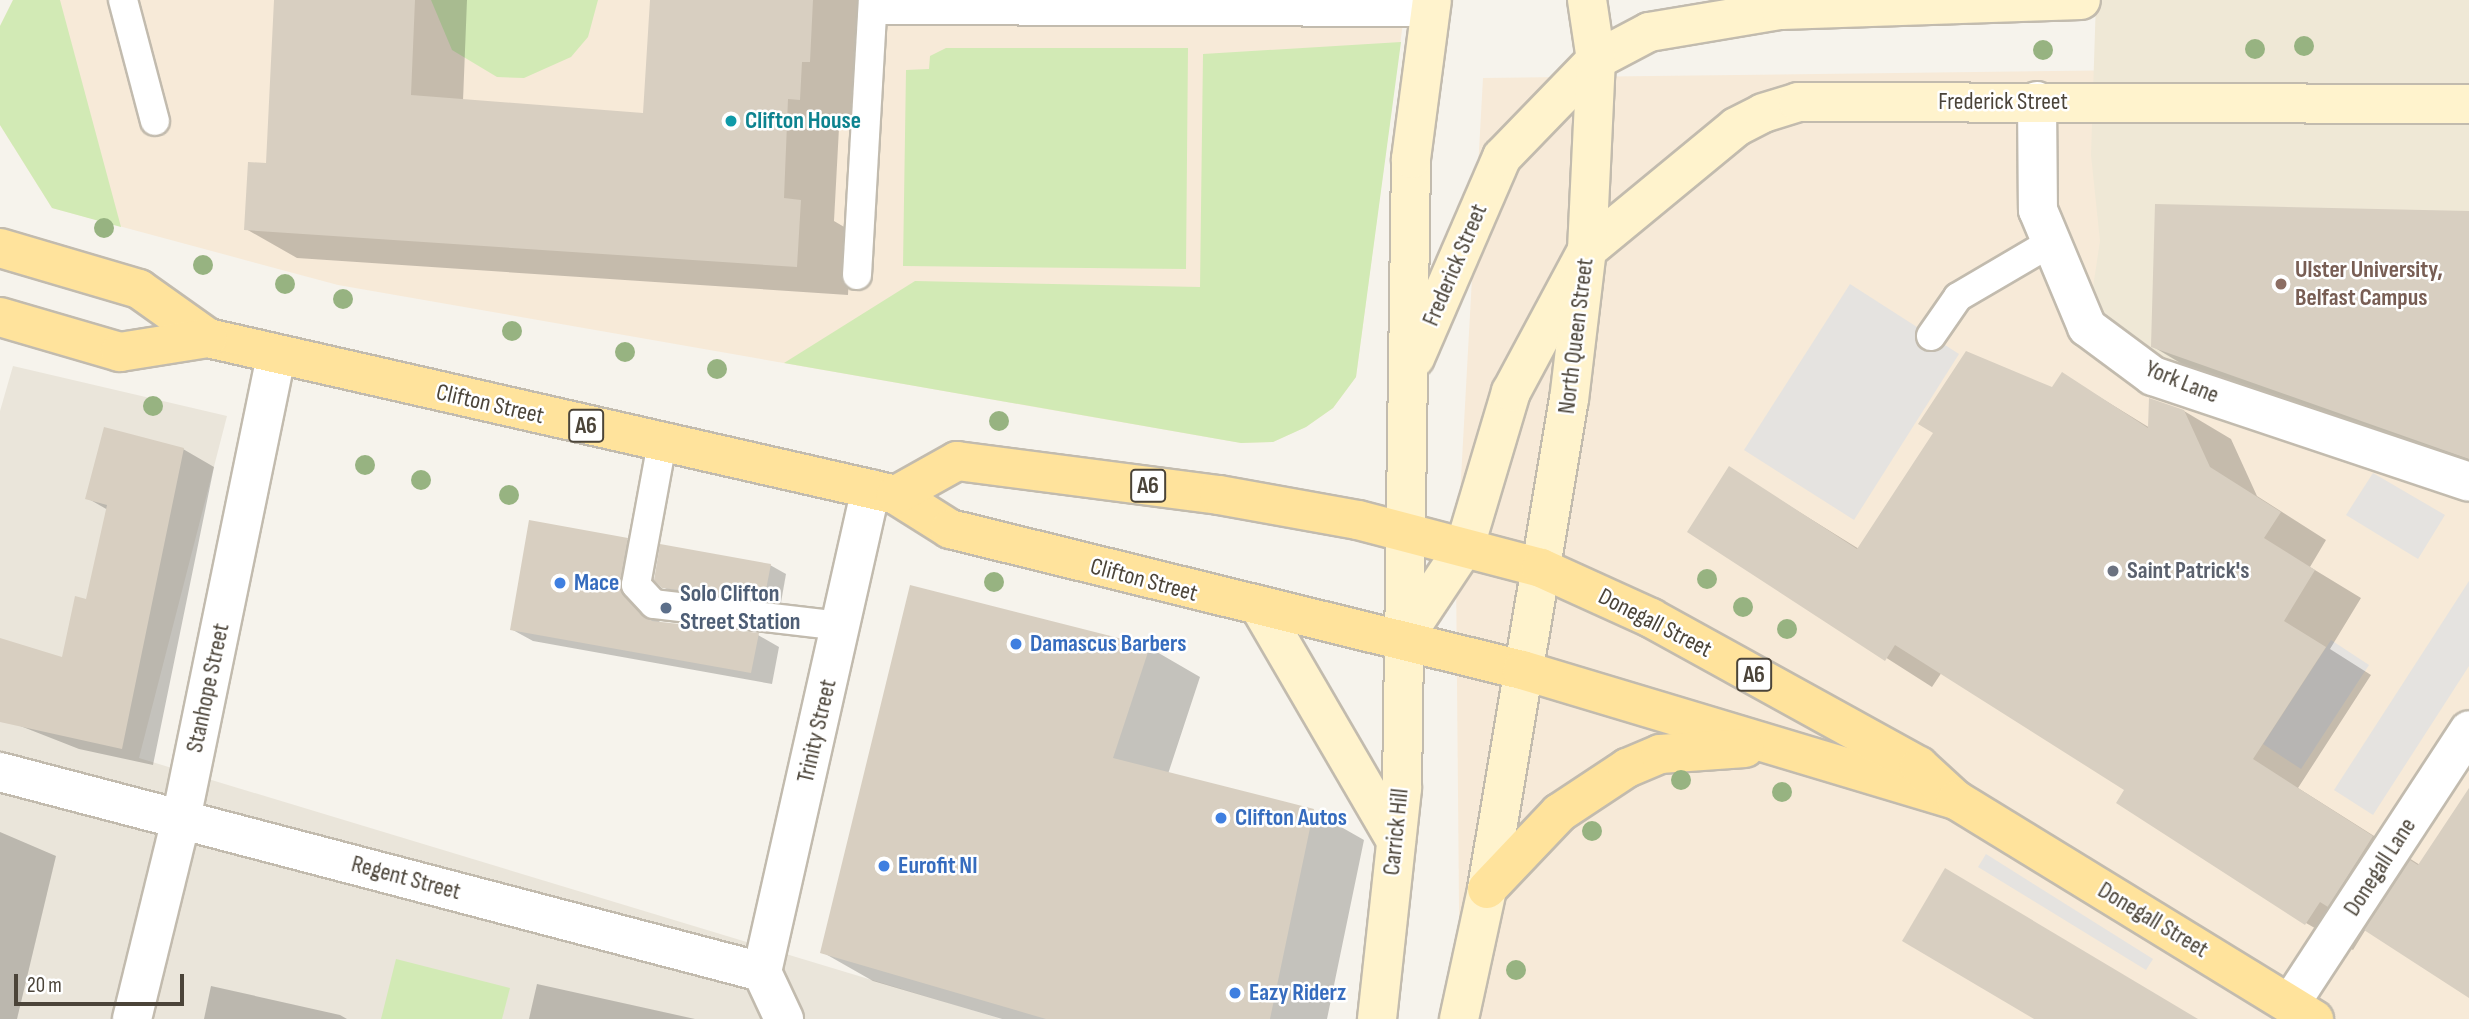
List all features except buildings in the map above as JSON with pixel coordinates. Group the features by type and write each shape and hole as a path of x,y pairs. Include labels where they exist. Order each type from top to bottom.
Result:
{"main road":[{"name":"North Queen Street","path":"1522,670 1541,568 1587,250 1597,60 1587,0"},
{"name":"Frederick Street","path":"1409,373 1502,157 1597,60 1649,32 1770,5 2081,0"},
{"path":"1400,644 1409,373 1411,159 1436,4"},
{"name":"Frederick Street","path":"1587,250 1736,127 1786,105 2037,102 2469,104"},
{"name":"Clifton Street","path":"0,248 139,289 208,338 884,492 950,529 1400,644"},
{"path":"1400,644 1465,546 1511,392 1587,250"},
{"name":"Clifton Street","path":"0,317 120,352 208,338"},
{"name":"A6","path":"884,492 957,461 1219,495 1405,534"},
{"name":"Donegall Street","path":"1405,534 1465,546 1541,568 1651,618 1908,760 1956,800 2302,1012"},
{"path":"1261,609 1396,841"},
{"name":"Donegall Street","path":"1400,644 1522,670 1765,747 1956,800"},
{"name":"Carrick Hill","path":"1377,1019 1402,788 1400,644"},
{"path":"1459,1019 1487,890 1522,670"},
{"path":"1487,890 1559,813 1627,768 1660,754 1765,747"}],"street":[{"name":"York Lane","path":"2037,102 2038,210 2087,327 2153,376 2469,482"},
{"name":"Stanhope Street","path":"132,1019 181,819 276,355"},
{"name":"Trinity Street","path":"762,972 841,626 884,492"},
{"name":"Donegall Lane","path":"2302,1012 2469,730"},
{"name":"Regent Street","path":"0,772 762,972"},
{"path":"762,972 784,1019"}],"lane":[{"path":"123,0 155,121"},
{"path":"857,275 873,5 1436,4"},
{"path":"1931,336 1958,297 2050,243"},
{"path":"662,443 636,584 654,604 841,626"}],"shaded area":[{"path":"13,0 1406,0 1356,377 1333,408 1306,427 1273,442 1241,443 338,285 52,208 0,125 0,26"},
{"name":"Ulster University, Belfast Campus","path":"2096,0 2469,0 2469,486 2153,376 2087,327 2100,241 2091,155"},
{"path":"2469,66 2469,1019 1460,1019 1456,569 1483,78"},
{"path":"1850,284 1959,354 1854,520 1744,450"},
{"path":"13,366 227,416 139,758 1001,1019 0,1019 0,411"},
{"path":"2373,473 2445,515 2418,559 2346,515"},
{"path":"2469,581 2469,666 2373,815 2334,790"},
{"path":"2331,640 2369,665 2301,769 2263,744"},
{"path":"1986,854 2153,959 2146,970 1978,867"}],"green space":[{"path":"13,0 60,0 121,227 52,208 0,125 0,26"},
{"path":"431,0 598,0 588,37 571,57 524,78 497,77 452,50"},
{"path":"1401,42 1356,377 1333,408 1306,427 1273,442 1241,443 784,363 915,281 1200,287 1203,54"},
{"path":"946,48 1188,48 1186,269 903,266 906,70 929,69 930,56"},
{"path":"396,959 510,988 502,1019 381,1019"}],"place":[{"name":"Clifton House","path":"731,121"},
{"name":"Ulster University, Belfast Campus","path":"2281,284"},
{"name":"Saint Patrick's","path":"2113,571"},
{"name":"Mace","path":"560,583"},
{"name":"Solo Clifton Street Station","path":"666,608"},
{"name":"Damascus Barbers","path":"1016,644"},
{"name":"Clifton Autos","path":"1221,818"},
{"name":"Eurofit NI","path":"884,866"},
{"name":"Eazy Riderz","path":"1235,993"}]}
